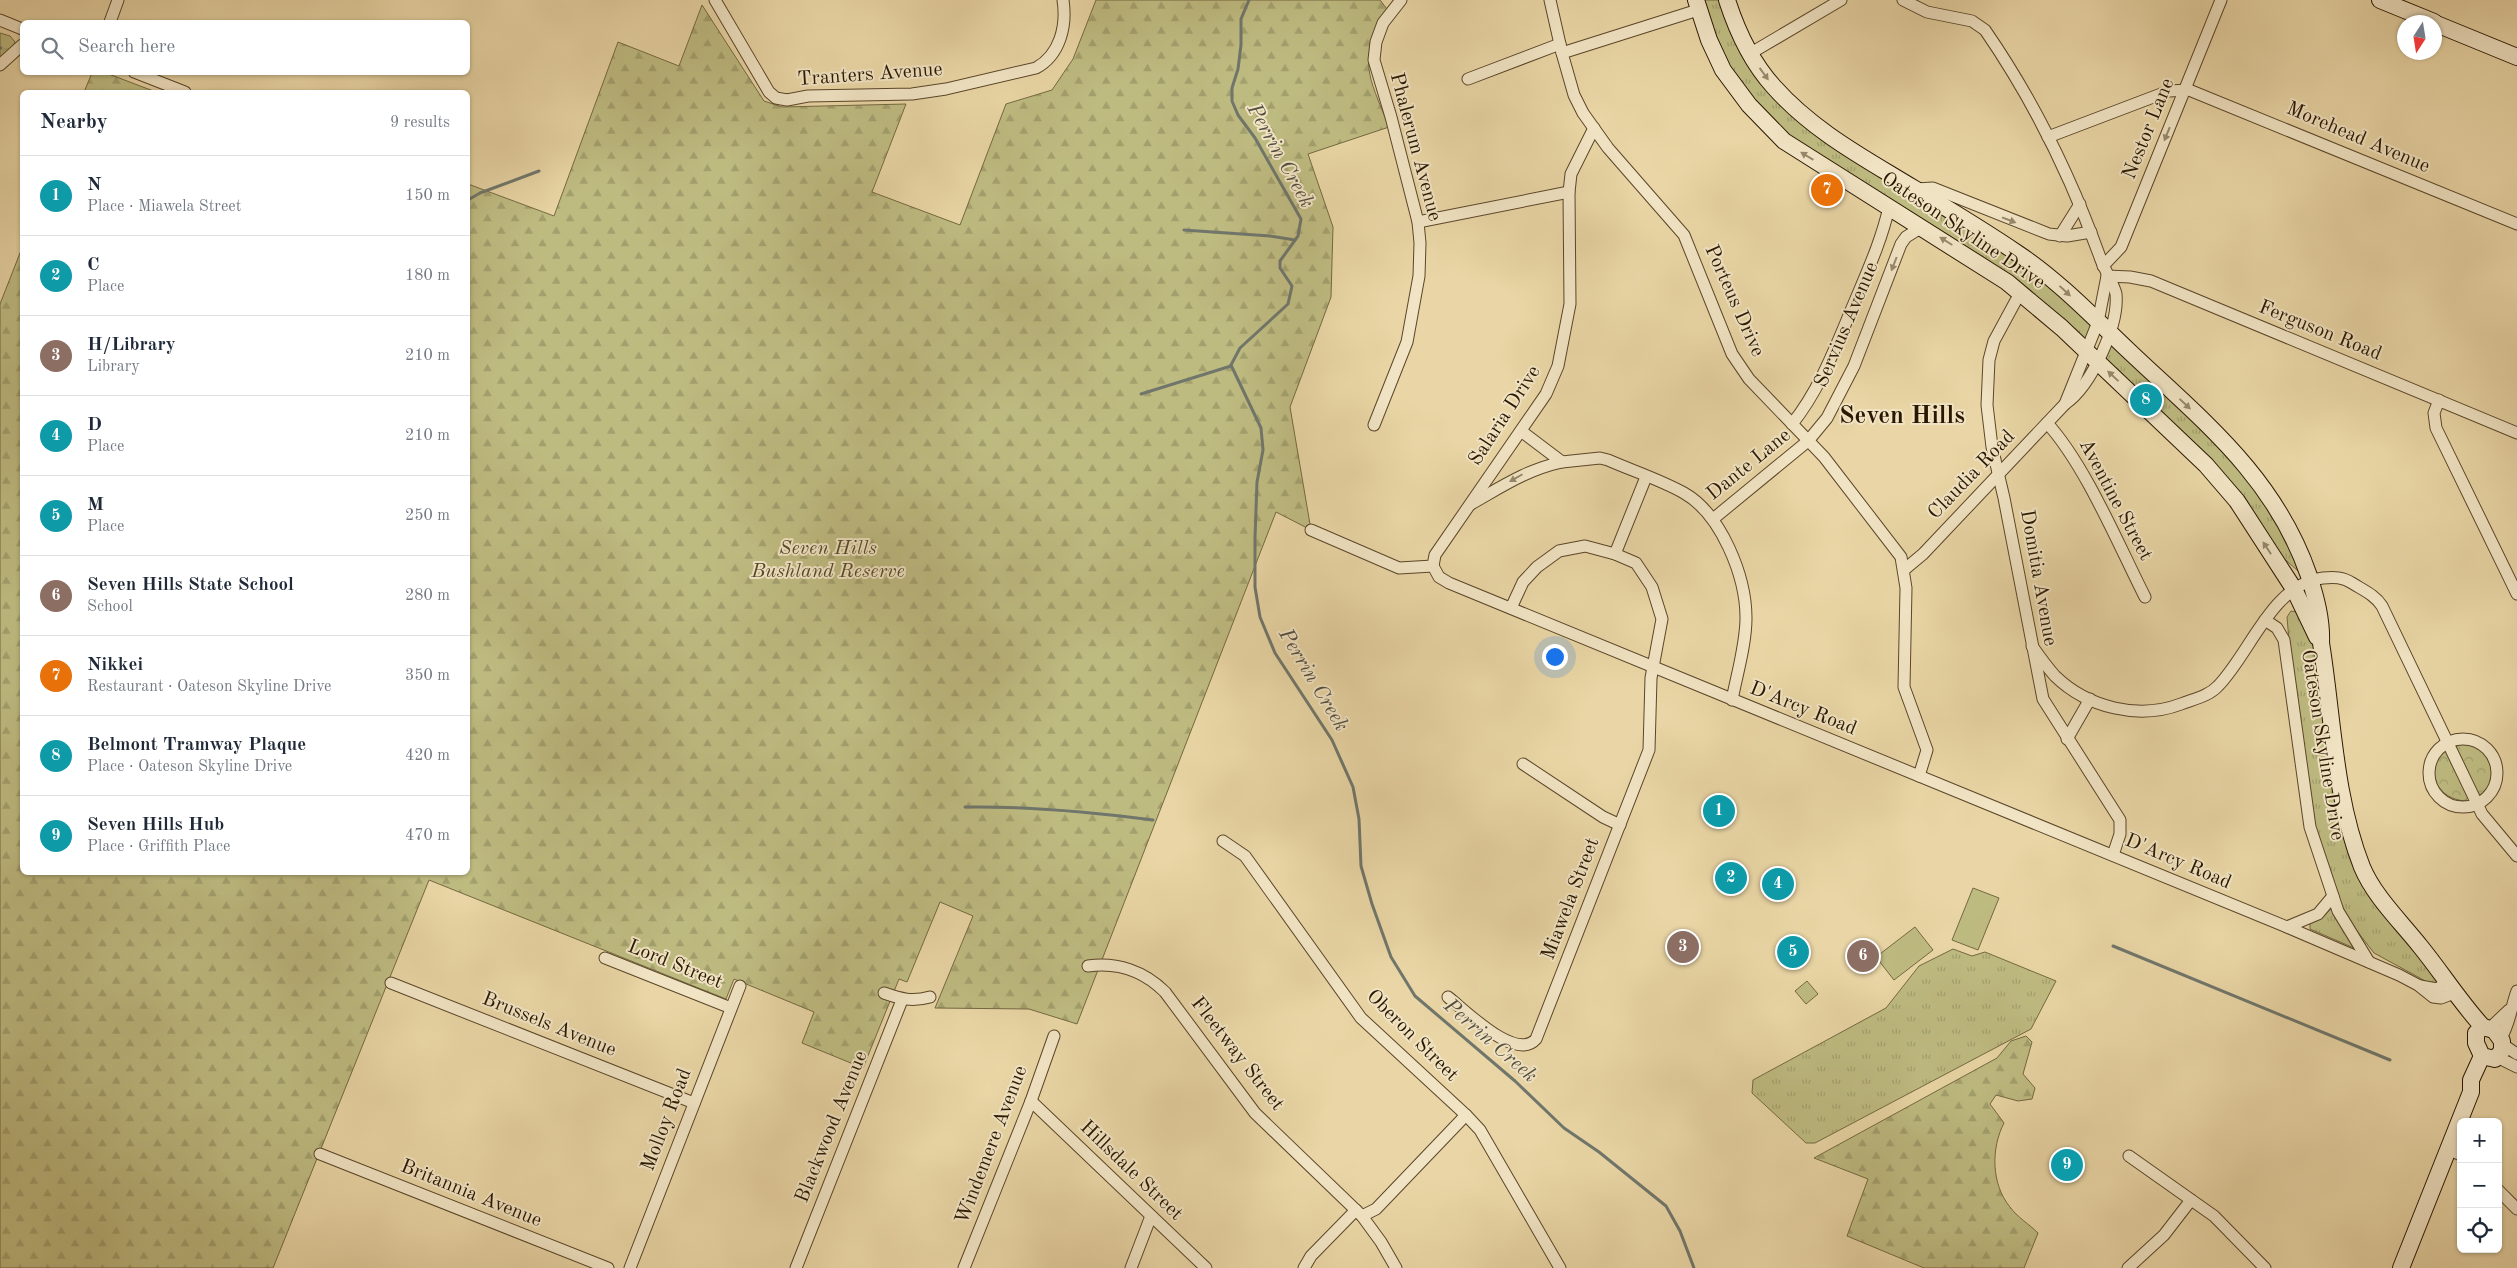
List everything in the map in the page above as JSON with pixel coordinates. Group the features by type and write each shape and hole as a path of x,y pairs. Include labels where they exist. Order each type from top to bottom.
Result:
{"main road":[{"name":"Oateson Skyline Drive","path":"1727,0 1737,29 1773,86 1811,122 1850,150 2033,264 2211,428 2251,471 2283,519 2310,580 2320,621 2321,643 2338,769 2345,806 2362,867 2374,888 2451,988 2490,1043"},
{"path":"2380,0 2415,15"},
{"name":"Oateson Skyline Drive","path":"1697,5 1720,63 1740,95 1760,117 1792,146 1922,227 2020,293 2092,356 2193,452 2224,485 2294,589 2321,643"},
{"path":"2442,26 2517,57"},
{"path":"2401,1268 2454,1152 2471,1092 2479,1083 2490,1043"}],"street":[{"path":"111,20 118,0"},
{"name":"Tranters Avenue","path":"715,0 769,92 776,98 787,100 808,96 912,94 946,89 1036,68 1045,64 1054,52 1063,30 1066,14 1063,0"},
{"name":"Phalerum Avenue","path":"1374,425 1411,329 1419,276 1420,243 1418,222 1374,60 1376,42 1383,23 1401,0"},
{"name":"Porteus Drive","path":"1550,0 1574,95 1583,113 1608,148 1684,235 1732,354 1748,379 1824,457 1893,544 1901,557 1905,570 1904,687 1927,750 1919,776"},
{"path":"1751,53 1841,0"},
{"path":"1903,0 1927,12 1972,21 1982,26 2064,166 2080,204 2105,271 2103,327"},
{"name":"Nestor Lane","path":"2105,271 2121,247 2221,0"},
{"path":"1468,80 1697,5"},
{"path":"0,20 20,28"},
{"path":"0,65 20,47"},
{"path":"142,75 180,90"},
{"path":"2048,137 2169,91 2184,89"},
{"name":"Morehead Avenue","path":"2184,89 2200,93 2517,224"},
{"name":"Salaria Drive","path":"1433,566 1436,555 1468,506 1546,394 1558,366 1570,304 1569,192 1571,174 1594,128"},
{"name":"Oateson Skyline Drive","path":"1914,189 1933,188 2041,232 2060,236 2091,232"},
{"path":"1418,222 1569,192"},
{"path":"2060,236 2080,204"},
{"name":"Servius Avenue","path":"1792,424 1808,402 1831,359 1869,267 1889,207"},
{"name":"Servius Avenue","path":"1808,441 1827,418 1854,366 1901,244 1906,237 1922,227"},
{"name":"Ferguson Road","path":"2105,271 2150,281 2517,432"},
{"name":"Domitia Avenue","path":"2020,293 1994,341 1989,360 1987,404 1992,447 2042,699 2066,739 2120,820 2120,834 2113,855"},
{"name":"Claudia Road","path":"1905,570 1924,554 2065,404 2076,397 2087,381 2092,356 2103,327"},
{"path":"2439,400 2434,414 2436,428 2517,594"},
{"name":"Aventine Street","path":"2047,423 2059,436 2086,481 2145,597"},
{"path":"1521,431 1562,462"},
{"name":"Dante Lane","path":"1713,519 1808,441"},
{"path":"1468,506 1518,476 1537,467 1600,458 1684,493 1713,519 1732,553 1746,604 1746,620 1732,700"},
{"path":"1615,554 1646,476"},
{"path":"1311,530 1399,568 1433,566"},
{"name":"Miawela Street","path":"1448,997 1505,1042 1516,1046 1531,1044 1538,1034 1649,750 1652,667 1662,618 1652,587 1636,563 1615,554 1585,546 1559,551 1537,567 1523,582 1511,608"},
{"name":"D'Arcy Road","path":"1433,566 1439,577 1449,583 2287,927 2418,985 2437,989 2451,988"},
{"path":"2032,646 2054,675 2069,688 2090,699 2108,708 2158,711 2205,695 2218,686 2246,652 2265,620 2294,589 2310,580 2330,577 2344,578 2375,598 2382,606 2476,804 2517,856"},
{"name":"Oateson Skyline Drive","path":"2265,620 2277,628 2284,640 2310,827 2338,911 2369,962"},
{"path":"2066,739 2090,699"},
{"path":"2471,740 2485,747 2494,759 2497,774 2496,782 2489,795 2476,804 2454,806 2441,799 2432,787 2430,765 2436,751 2448,742 2471,740"},
{"path":"1523,764 1603,817 1620,825"},
{"name":"Oberon Street","path":"1223,841 1245,856 1361,1018 1466,1115 1488,1142 1560,1268"},
{"path":"2287,927 2318,914 2333,896"},
{"name":"Lord Street","path":"605,958 731,1008"},
{"name":"Fleetway Street","path":"1088,966 1103,964 1141,972 1153,980 1165,992 1255,1113 1359,1213 1381,1242 1396,1268"},
{"name":"Brussels Avenue","path":"391,983 694,1102"},
{"name":"Molloy Road","path":"630,1268 740,986"},
{"path":"2490,1043 2509,1020 2510,1010 2517,991"},
{"path":"884,993 902,1000 919,1000 930,997"},
{"name":"Blackwood Avenue","path":"796,1268 902,1000"},
{"name":"Windemere Avenue","path":"964,1268 1031,1101 1054,1036"},
{"path":"2490,1043 2517,1054"},
{"path":"2490,1043 2517,1067"},
{"name":"Hillsdale Street","path":"1031,1101 1206,1268"},
{"path":"1304,1268 1311,1256 1359,1213 1376,1209 1466,1115"},
{"name":"Britannia Avenue","path":"320,1154 608,1268"},
{"path":"2129,1156 2214,1216 2265,1268"},
{"path":"2502,1194 2517,1209"},
{"path":"2128,1268 2164,1235 2191,1200"},
{"path":"1131,1268 1151,1216"}],"green space":[{"name":"Seven Hills Bushland Reserve","path":"1096,0 1380,0 1387,9 1372,42 1369,68 1371,80 1389,127 1308,154 1333,227 1331,297 1290,407 1311,530 1276,512 1077,1024 1029,1009 935,1008 973,916 940,902 907,982 899,979 863,1068 802,1043 814,1012 734,979 726,999 429,880 273,1268 0,1268 0,304 20,253 20,875 470,875 470,185 554,216 618,42 679,66 702,5 764,101 782,107 906,104 872,192 960,225 1006,104 1052,90 1073,59"},
{"path":"1700,0 1724,0 1765,81 2015,255 2093,322 2086,340 1793,144 1740,89"},
{"path":"0,33 10,36 15,42 14,46 0,57"},
{"path":"91,75 111,75 151,90 85,90"},
{"path":"2108,345 2114,345 2215,436 2278,514 2298,571 2277,552 2102,361"},
{"path":"2291,611 2297,612 2314,645 2348,849 2438,980 2437,984 2429,983 2374,953 2350,922 2341,905 2317,840 2289,641 2287,617"},
{"path":"2459,744 2470,745 2479,749 2486,754 2490,761 2493,769 2492,777 2489,786 2482,795 2477,794 2456,747"},
{"path":"2444,751 2448,753 2468,797 2465,801 2447,795 2441,790 2434,776 2438,759"},
{"path":"1973,888 1999,898 1978,950 1952,940"},
{"path":"2331,909 2355,946 2354,948 2310,929 2310,923 2318,920"},
{"path":"1915,927 1933,950 1894,980 1876,957"},
{"path":"1953,949 1972,956 1985,952 2056,981 2031,1029 1815,1143 1806,1143 1752,1093 1753,1080 1886,1008 1919,966"},
{"path":"1807,981 1818,994 1806,1004 1795,991"},
{"path":"2026,1036 2032,1042 2023,1074 2035,1088 2032,1099 2018,1101 1996,1095 1990,1104 2004,1123 1995,1154 1996,1177 1999,1188 2013,1211 2038,1233 2024,1268 1924,1268 1847,1236 1868,1179 1814,1158 1997,1058 2011,1041"}],"waterway":[{"name":"Perrin Creek","path":"1249,0 1241,19 1241,45 1238,69 1232,88 1232,101 1238,115 1255,138 1301,219 1298,236 1280,261 1280,268 1292,286 1288,304 1240,348 1231,365 1261,428 1263,450 1257,482 1255,538 1255,587 1260,617 1275,653 1332,740 1353,787 1359,819 1361,866 1372,904 1391,957 1415,996 1515,1081 1564,1128 1599,1152 1666,1206 1680,1231 1694,1268"},
{"path":"470,199 480,193 539,171"},
{"path":"1184,230 1270,236 1295,240"},
{"path":"1141,394 1231,366"},
{"path":"965,807 1059,810 1153,820"},
{"path":"2113,946 2390,1060"}],"place":[{"name":"Nikkei","path":"1827,190"},
{"name":"Belmont Tramway Plaque","path":"2146,400"},
{"name":"N","path":"1719,811"},
{"name":"C","path":"1731,878"},
{"name":"D","path":"1778,884"},
{"name":"H/Library","path":"1683,947"},
{"name":"M","path":"1793,952"},
{"name":"Seven Hills State School","path":"1863,956"},
{"name":"Seven Hills Hub","path":"2067,1165"}],"district":[{"name":"Seven Hills","path":"1902,416"}]}
